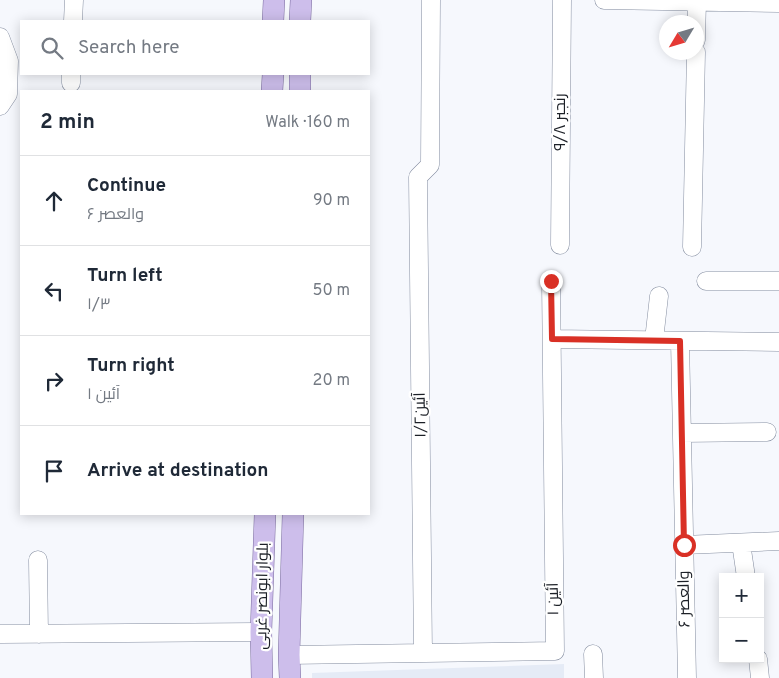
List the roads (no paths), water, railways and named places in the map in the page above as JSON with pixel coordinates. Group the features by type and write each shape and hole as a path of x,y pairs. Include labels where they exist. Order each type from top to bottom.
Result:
{"main road":[{"path":"273,20 274,0"},
{"path":"300,20 301,0"},
{"path":"272,90 273,75"},
{"path":"300,75 300,90"},
{"name":"بلوار ابونصر غربی","path":"262,678 261,632 265,515"},
{"name":"بلوار ابونصر غربی","path":"290,678 293,515"}],"street":[{"path":"73,20 74,0"},
{"name":"۱/۲آئین","path":"423,653 418,177 430,165 431,0"},
{"name":"رنجبر ۹/۸","path":"560,245 562,0"},
{"path":"604,0 779,3"},
{"path":"697,1 697,15"},
{"path":"0,37 9,61 8,94 0,106"},
{"path":"692,248 696,60"},
{"name":"آئین ۱","path":"289,655 555,651 551,281"},
{"path":"706,282 779,281"},
{"path":"654,340 659,296"},
{"path":"552,339 779,342"},
{"name":"والعصر ۶","path":"680,341 687,678"},
{"path":"682,433 767,432"},
{"path":"684,545 779,541"},
{"path":"741,543 745,573"},
{"path":"38,560 39,634"},
{"path":"0,634 261,632"},
{"path":"593,654 594,678"},
{"path":"758,663 760,678"}]}
